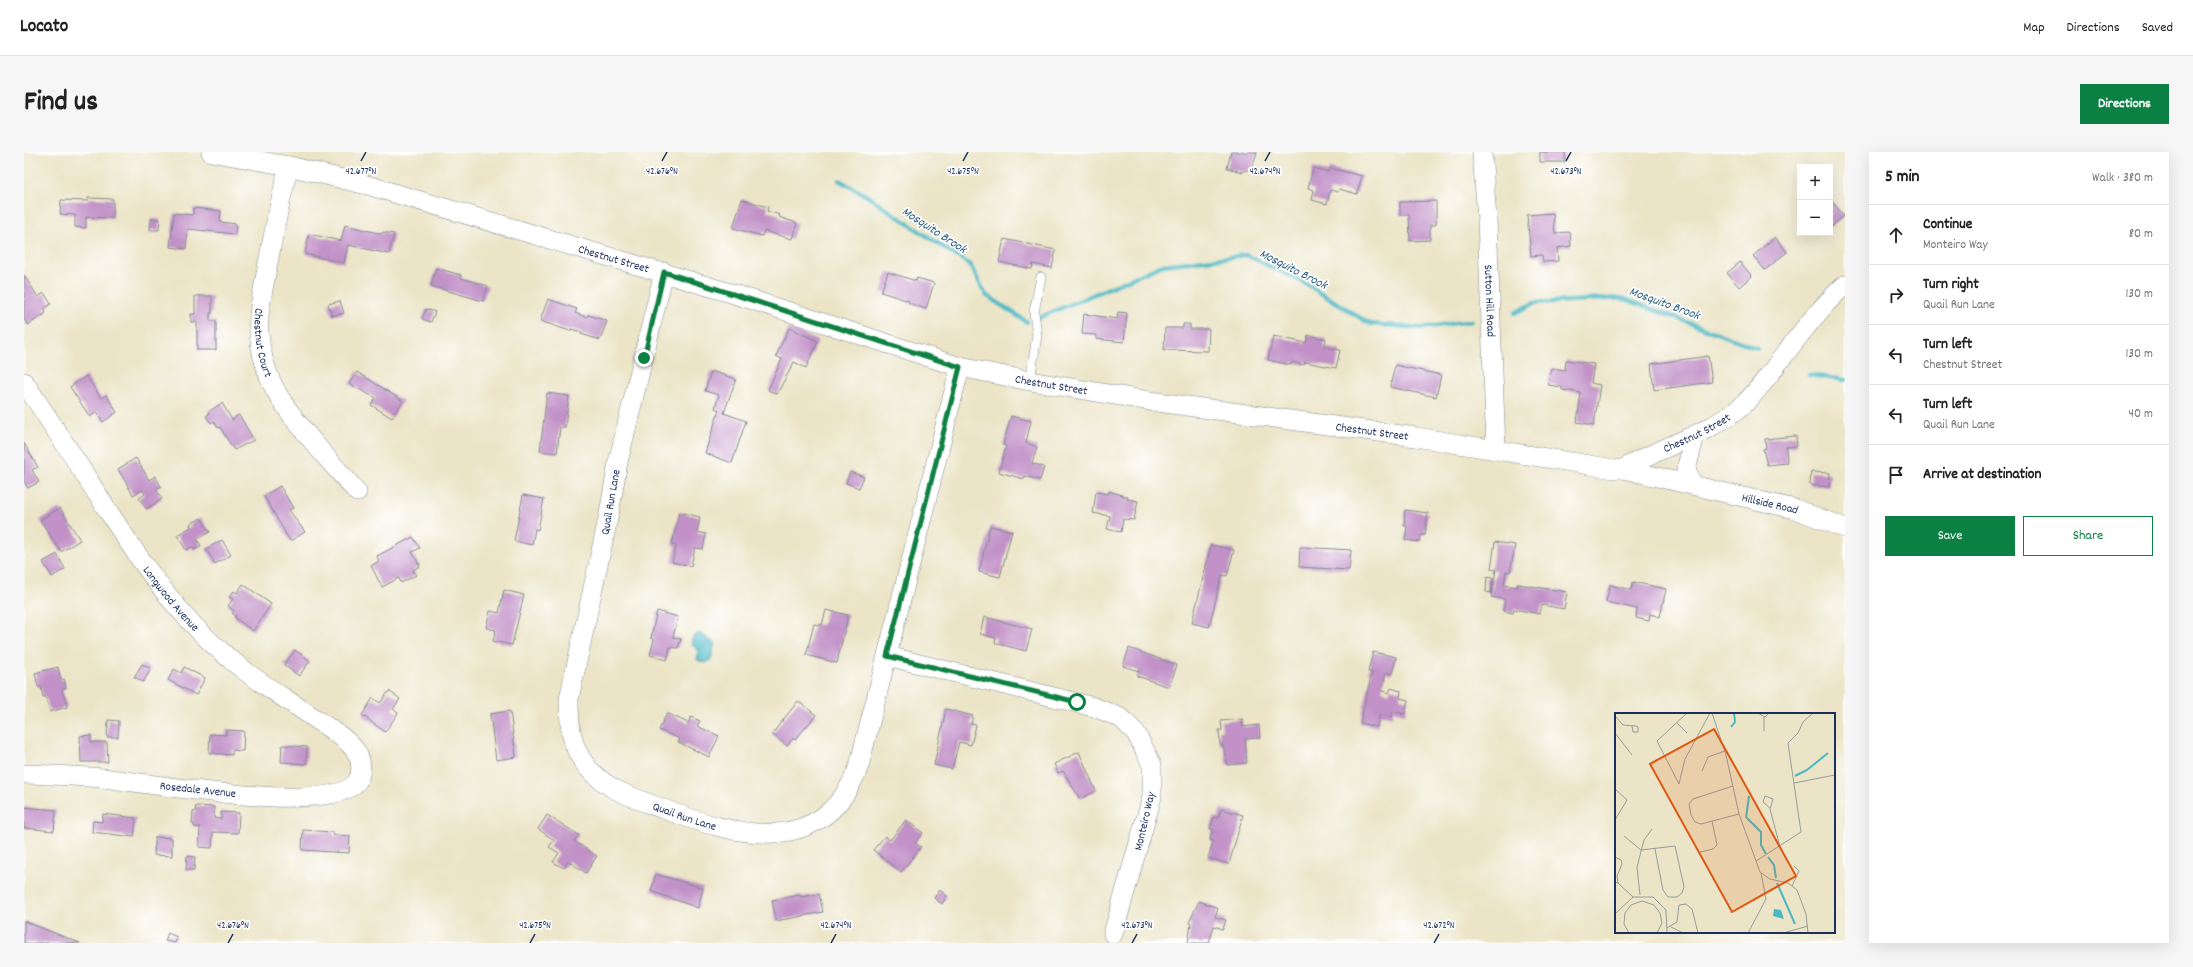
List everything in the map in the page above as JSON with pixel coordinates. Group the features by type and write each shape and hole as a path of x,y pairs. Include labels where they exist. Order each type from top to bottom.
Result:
{"street":[{"name":"Chestnut Street","path":"211,152 289,166 353,181 664,272 960,367 1030,381 1150,401 1496,450 1614,469 1622,469 1715,425 1744,404 1759,388 1822,306 1845,285"},
{"name":"Sutton Hill Road","path":"1478,153 1487,219 1496,450"},
{"name":"Chestnut Court","path":"289,166 273,235 260,305 259,332 263,359 270,381 280,398 357,492"},
{"name":"Quail Run Lane","path":"664,272 618,462 608,521 569,699 569,723 582,760 594,774 620,792 710,825 753,834 780,834 802,828 818,820 832,809 853,781 887,656 960,367"},
{"name":"Longwood Avenue","path":"24,382 157,584 188,620 230,660 263,685 334,731 349,744 358,756 361,771"},
{"path":"1693,485 1686,470 1694,435"},
{"name":"Hillside Road","path":"1622,469 1795,509 1845,528"},
{"name":"Monteiro Way","path":"887,656 1094,706 1121,718 1136,733 1152,765 1152,797 1113,934"},
{"name":"Rosedale Avenue","path":"24,774 104,778 234,793 308,798 337,794 348,789 358,780 361,771"}],"lane":[{"path":"1030,381 1037,335 1034,312 1041,276"}],"water":[{"path":"699,633 715,643 711,660 706,663 697,660 698,651 691,643 693,636"}],"building":[{"path":"1231,152 1257,152 1252,168 1242,172 1227,168"},
{"path":"1540,152 1565,152 1565,162 1540,162"},
{"path":"1313,168 1328,172 1330,168 1362,176 1357,194 1339,189 1338,192 1330,190 1327,204 1312,200 1314,190 1308,188"},
{"path":"88,198 113,199 113,218 86,217 86,228 75,227 75,215 60,214 61,200 88,201"},
{"path":"742,199 768,207 767,211 797,223 792,239 764,231 762,236 733,228"},
{"path":"1436,201 1436,225 1430,225 1430,240 1410,241 1409,215 1400,215 1400,202"},
{"path":"1833,203 1844,216 1833,225"},
{"path":"193,208 221,211 220,222 236,224 235,234 188,229 186,249 170,247 174,213 193,215"},
{"path":"1553,213 1555,233 1570,232 1571,246 1557,248 1558,261 1543,262 1542,255 1531,256 1527,215"},
{"path":"151,219 160,219 159,230 150,230"},
{"path":"345,225 382,234 383,232 394,234 389,254 348,245 344,263 305,254 309,234 341,241"},
{"path":"1775,237 1787,252 1765,270 1753,256"},
{"path":"1004,239 1056,250 1052,268 1033,264 1032,269 999,262"},
{"path":"1740,262 1752,276 1739,287 1727,273"},
{"path":"436,268 461,275 461,278 488,286 483,301 431,286"},
{"path":"888,272 916,281 917,278 934,283 926,309 909,303 909,301 881,292"},
{"path":"24,275 38,297 44,293 51,304 44,309 46,313 28,325 24,319"},
{"path":"195,296 212,296 212,313 210,313 210,321 216,321 216,350 197,350 197,322 191,322 191,314 195,314"},
{"path":"548,299 577,309 575,313 587,317 588,315 607,321 600,340 581,334 582,332 571,329 570,331 540,321"},
{"path":"340,301 344,313 332,316 328,304"},
{"path":"426,309 435,312 431,322 422,319"},
{"path":"1118,312 1127,313 1124,342 1096,339 1096,335 1082,334 1084,314 1117,319"},
{"path":"1183,324 1190,324 1190,329 1209,329 1208,351 1164,350 1165,328 1183,328"},
{"path":"789,328 818,341 806,368 794,362 777,394 768,390 782,359 776,356"},
{"path":"1308,335 1326,339 1324,347 1340,350 1336,368 1305,362 1304,365 1292,362 1291,365 1268,360 1273,336 1306,343"},
{"path":"1708,356 1712,382 1654,390 1651,364"},
{"path":"1566,360 1594,364 1591,383 1600,385 1594,425 1577,422 1581,393 1562,390 1562,387 1548,385 1551,368 1565,370"},
{"path":"1395,365 1441,375 1436,397 1390,387"},
{"path":"711,371 736,379 724,413 746,421 732,463 705,453 719,410 715,408 719,395 705,391"},
{"path":"357,372 403,401 392,418 371,405 376,398 349,384"},
{"path":"86,376 101,398 106,395 117,412 103,422 97,412 90,417 70,387"},
{"path":"547,393 569,396 565,427 560,427 557,453 540,451"},
{"path":"222,403 232,420 239,415 254,440 234,450 220,427 218,428 214,421 211,423 206,416 209,414 208,412"},
{"path":"1011,416 1031,421 1026,443 1037,447 1032,463 1044,467 1040,480 1025,476 1024,479 999,472 1006,446 1003,445"},
{"path":"1796,436 1797,446 1786,447 1787,463 1767,465 1763,449 1766,448 1765,439"},
{"path":"24,443 38,467 32,470 39,482 28,488 24,482"},
{"path":"136,458 149,480 155,476 161,486 156,489 162,499 146,509 139,498 145,494 142,490 133,495 118,469"},
{"path":"850,472 864,477 859,488 846,483"},
{"path":"1811,472 1830,473 1829,487 1810,485"},
{"path":"280,486 293,508 289,510 305,532 290,541 264,496"},
{"path":"1109,491 1128,497 1127,499 1138,501 1134,520 1123,519 1121,532 1107,529 1110,516 1093,513 1096,492 1108,494"},
{"path":"523,495 544,499 538,530 535,529 532,545 514,541"},
{"path":"60,508 80,540 61,552 40,520"},
{"path":"1405,510 1428,513 1425,535 1421,535 1420,542 1405,540 1407,526 1404,526"},
{"path":"679,512 700,517 697,532 706,534 703,549 695,548 691,566 672,562 676,546 672,545"},
{"path":"201,518 210,532 197,539 201,546 194,550 192,547 186,550 177,535 191,527 190,524"},
{"path":"990,526 1012,531 1000,577 979,572"},
{"path":"413,537 420,548 412,552 420,566 413,570 416,575 401,583 399,578 382,587 371,566 379,561 377,556"},
{"path":"222,540 231,555 215,564 206,549"},
{"path":"1495,542 1515,545 1510,572 1506,572 1504,585 1517,587 1518,584 1567,592 1564,609 1542,605 1540,614 1514,609 1513,613 1503,611 1505,599 1491,597 1496,570 1491,569"},
{"path":"1211,545 1234,550 1227,576 1222,575 1209,627 1192,623"},
{"path":"1300,547 1351,550 1349,570 1299,567"},
{"path":"57,554 65,569 52,577 43,562"},
{"path":"1487,577 1493,578 1491,593 1486,592"},
{"path":"1633,582 1666,589 1660,617 1650,614 1649,621 1636,618 1637,609 1606,602 1610,585 1632,590"},
{"path":"243,584 271,604 253,631 234,617 236,616 232,613 234,611 228,606 233,599 229,597 234,591 237,593"},
{"path":"504,590 524,595 512,645 493,641 496,630 486,628 490,611 499,613"},
{"path":"826,610 848,615 837,663 806,655 814,624 822,625"},
{"path":"657,611 678,617 673,637 681,639 678,648 670,647 667,660 650,655 654,639 651,638"},
{"path":"984,617 1032,629 1026,651 995,643 996,638 980,634"},
{"path":"1129,648 1177,665 1169,687 1137,676 1139,671 1123,666"},
{"path":"295,650 310,661 299,676 284,665"},
{"path":"1373,652 1396,657 1392,674 1386,672 1382,691 1389,693 1391,688 1401,691 1400,698 1408,700 1405,714 1393,711 1392,717 1380,714 1377,727 1360,723 1372,672 1368,672"},
{"path":"142,664 151,669 143,682 134,677"},
{"path":"58,667 61,680 64,679 66,688 62,689 67,707 50,712 45,696 43,697 41,687 38,687 35,673"},
{"path":"184,667 205,678 196,695 168,680 174,669 181,673"},
{"path":"389,691 400,699 393,709 398,713 385,732 362,715 373,698 380,703"},
{"path":"798,701 816,715 795,740 793,738 787,746 772,734"},
{"path":"946,709 973,716 971,724 976,725 971,745 959,742 952,769 934,765"},
{"path":"510,711 516,757 496,760 490,714"},
{"path":"667,713 688,723 691,717 700,721 697,726 719,736 709,757 678,742 680,739 659,730"},
{"path":"1242,719 1243,727 1259,725 1260,738 1245,739 1247,763 1227,765 1223,745 1220,745 1219,730 1222,730 1221,721"},
{"path":"108,720 119,721 118,737 107,737"},
{"path":"226,730 244,731 243,751 232,750 232,755 209,753 210,734 226,735"},
{"path":"91,735 91,742 107,742 108,762 81,762 80,736"},
{"path":"282,745 307,747 306,764 281,762"},
{"path":"1079,752 1096,791 1080,799 1063,771 1058,773 1054,764"},
{"path":"196,806 214,807 214,818 221,819 221,812 239,813 238,833 213,832 212,848 199,847 200,827 194,827 194,824 192,824 193,812 195,812"},
{"path":"24,807 56,810 54,831 24,828"},
{"path":"1221,809 1243,815 1229,864 1208,858 1213,841 1210,840 1213,829 1210,829 1214,817 1218,818"},
{"path":"103,814 136,818 134,837 92,832 93,821 102,822"},
{"path":"547,815 579,835 574,841 597,856 586,873 568,861 564,868 553,862 559,853 549,847 554,840 538,829"},
{"path":"906,820 923,833 915,843 921,847 901,872 873,850 885,836 890,840"},
{"path":"303,830 333,832 333,835 350,836 349,853 302,850"},
{"path":"155,837 172,838 172,856 154,855"},
{"path":"187,856 195,857 194,870 186,870"},
{"path":"656,874 703,888 698,908 651,891"},
{"path":"940,890 947,896 942,904 934,898"},
{"path":"819,894 823,912 776,921 772,900 800,895 801,897"},
{"path":"1199,901 1218,908 1215,917 1226,920 1223,929 1214,926 1209,943 1188,943 1191,924 1189,923"},
{"path":"24,921 80,943 24,943"},
{"path":"168,933 177,937 175,943 165,941"}],"waterway":[{"name":"Mosquito Brook","path":"839,180 867,196 970,265 986,295 1027,322"},
{"name":"Mosquito Brook","path":"1038,318 1163,265 1246,255 1305,283 1370,324 1421,328 1471,321"},
{"name":"Mosquito Brook","path":"1515,313 1534,303 1622,298 1757,348"},
{"name":"Mosquito Brook","path":"1809,375 1845,380"}],"route":[{"path":"644,358 664,272 777,307 960,367 887,656 1077,702"}]}
